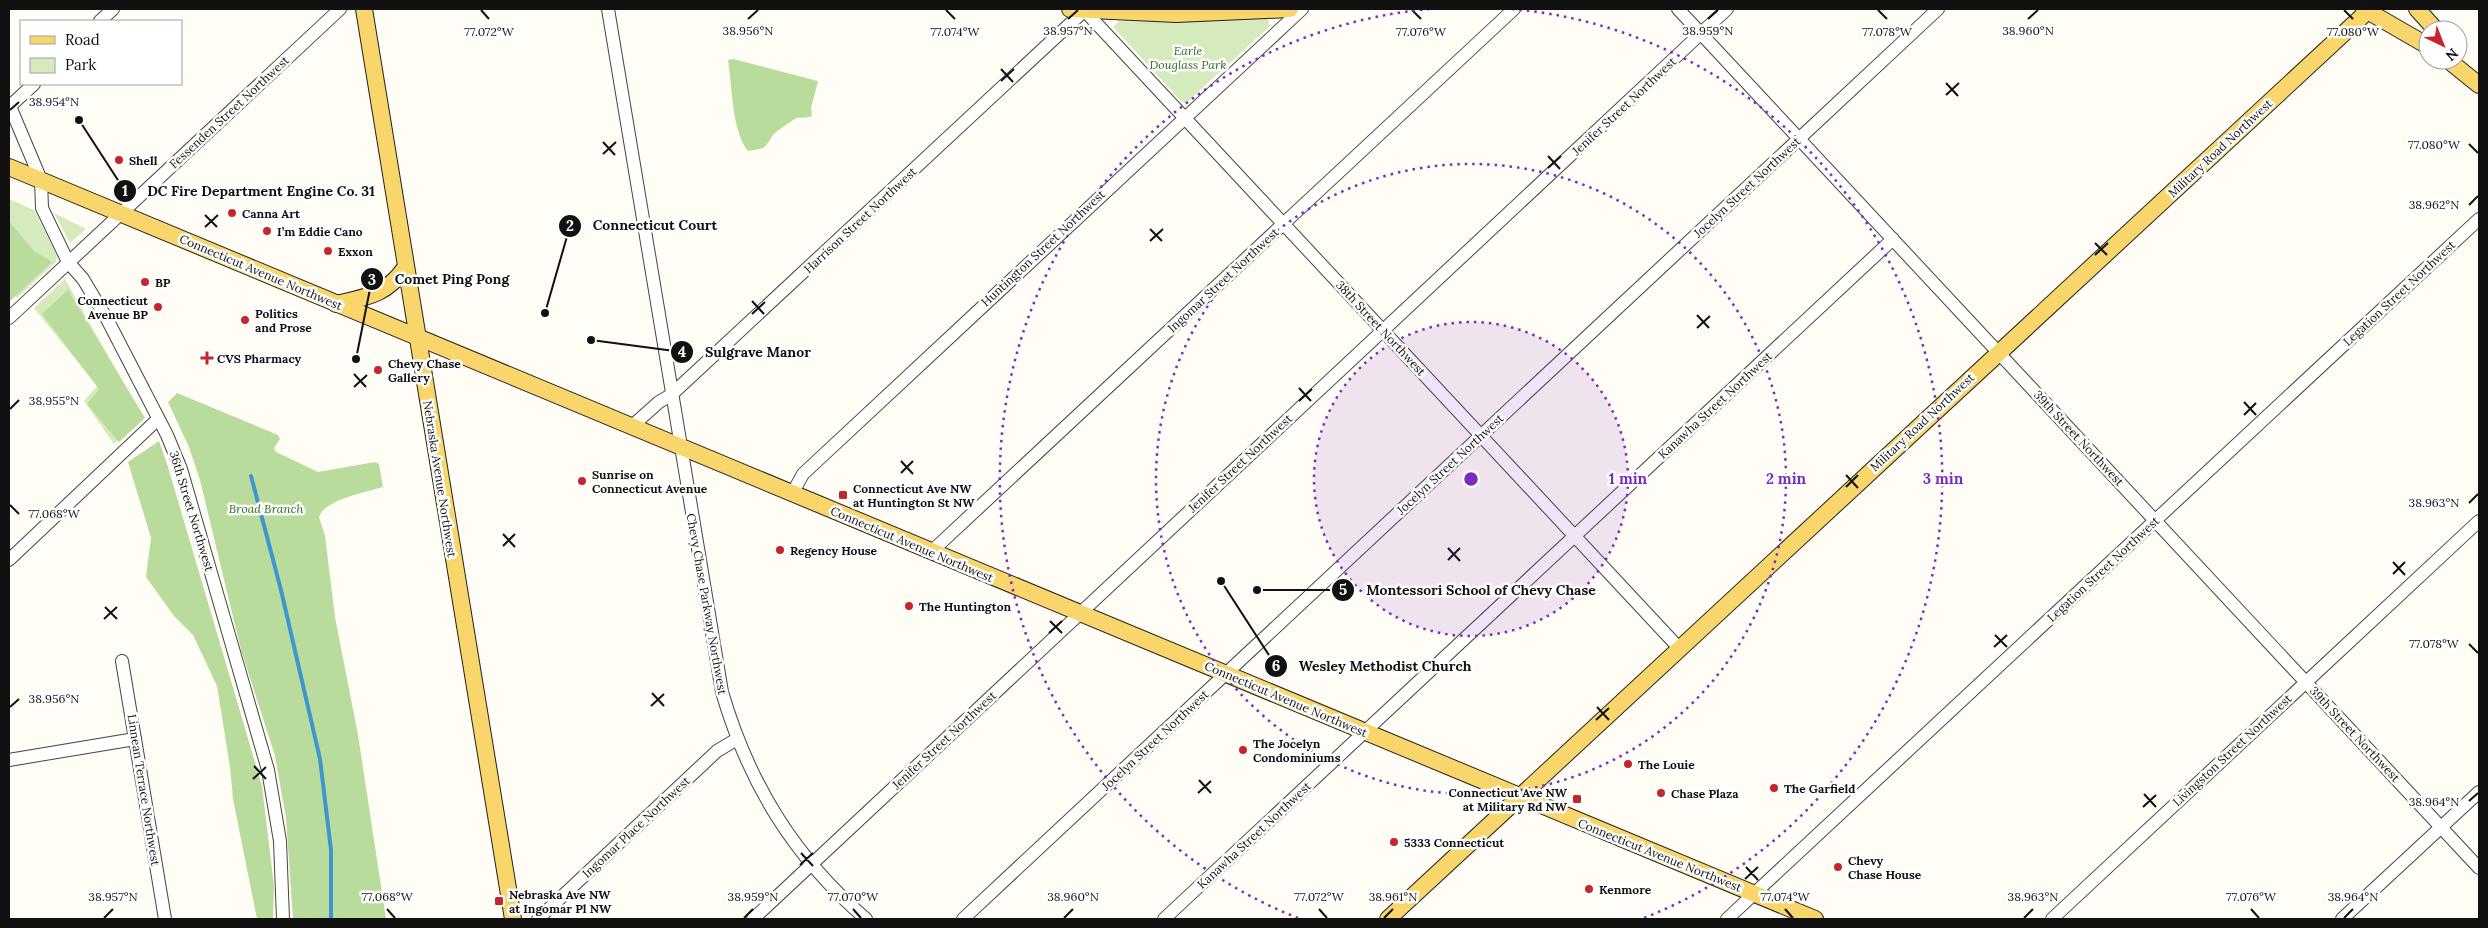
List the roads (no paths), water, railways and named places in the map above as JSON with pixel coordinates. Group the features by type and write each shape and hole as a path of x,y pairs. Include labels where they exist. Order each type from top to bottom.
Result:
{"main road":[{"name":"Nebraska Avenue Northwest","path":"364,9 416,338 513,919"},
{"path":"1081,9 1176,14 1290,9"},
{"path":"2367,9 2392,17 2418,38"},
{"name":"Military Road Northwest","path":"1388,919 2367,9"},
{"path":"2417,9 2427,20"},
{"path":"2465,70 2479,85"},
{"name":"Connecticut Avenue Northwest","path":"9,167 1815,919"},
{"path":"336,304 381,292 390,286 405,268"}],"street":[{"path":"101,20 113,9"},
{"name":"Fessenden Street Northwest","path":"9,318 340,9"},
{"name":"Chevy Chase Parkway Northwest","path":"608,9 715,663 722,692 737,739 768,804 810,865 866,919"},
{"name":"Harrison Street Northwest","path":"631,427 659,402 671,395 1081,9"},
{"name":"38th Street Northwest","path":"1081,9 1184,116 1679,648"},
{"name":"Huntington Street Northwest","path":"792,494 803,474 1184,116 1302,9"},
{"name":"Ingomar Street Northwest","path":"931,552 1514,9"},
{"name":"39th Street Northwest","path":"1678,9 2479,868"},
{"name":"Jenifer Street Northwest","path":"753,919 1728,9"},
{"name":"Jocelyn Street Northwest","path":"963,919 1938,9"},
{"path":"9,106 33,85"},
{"name":"36th Street Northwest","path":"9,106 41,180 42,208 68,262 83,279 106,319 158,419 181,469 266,759 280,842 283,919"},
{"name":"Legation Street Northwest","path":"1727,919 2479,219"},
{"name":"Kanawha Street Northwest","path":"1164,919 1893,239"},
{"path":"9,560 158,419"},
{"name":"Livingston Street Northwest","path":"2052,919 2479,521"},
{"name":"Linnean Terrace Northwest","path":"122,661 165,919"},
{"path":"9,760 136,739"},
{"name":"Ingomar Place Northwest","path":"538,919 717,751 737,739"},
{"path":"2342,919 2479,792"}],"waterway":[{"name":"Broad Branch","path":"251,476 281,590 320,759 331,850 331,919"}],"place":[{"name":"DC Fire Department Engine Co. 31","path":"79,120"},
{"name":"Shell","path":"119,160"},
{"name":"Canna Art","path":"232,213"},
{"name":"I’m Eddie Cano","path":"267,231"},
{"name":"Exxon","path":"328,251"},
{"name":"BP","path":"145,282"},
{"name":"Connecticut Avenue BP","path":"158,307"},
{"name":"Connecticut Court","path":"545,313"},
{"name":"Politics and Prose","path":"245,320"},
{"name":"Sulgrave Manor","path":"591,340"},
{"name":"CVS Pharmacy","path":"207,358"},
{"name":"Comet Ping Pong","path":"356,359"},
{"name":"Chevy Chase Gallery","path":"378,370"},
{"name":"Sunrise on Connecticut Avenue","path":"582,481"},
{"name":"Connecticut Ave NW at Huntington St NW","path":"843,495"},
{"name":"Regency House","path":"780,550"},
{"name":"Wesley Methodist Church","path":"1221,581"},
{"name":"Montessori School of Chevy Chase","path":"1257,590"},
{"name":"The Huntington","path":"909,606"},
{"name":"The Jocelyn Condominiums","path":"1243,750"},
{"name":"The Louie","path":"1628,764"},
{"name":"The Garfield","path":"1774,788"},
{"name":"Chase Plaza","path":"1661,793"},
{"name":"Connecticut Ave NW at Military Rd NW","path":"1577,799"},
{"name":"5333 Connecticut","path":"1394,842"},
{"name":"Chevy Chase House","path":"1838,867"},
{"name":"Kenmore","path":"1589,889"},
{"name":"Nebraska Ave NW at Ingomar Pl NW","path":"499,901"}],"park label":[{"name":"Earle Douglass Park","path":"1188,57"}]}
